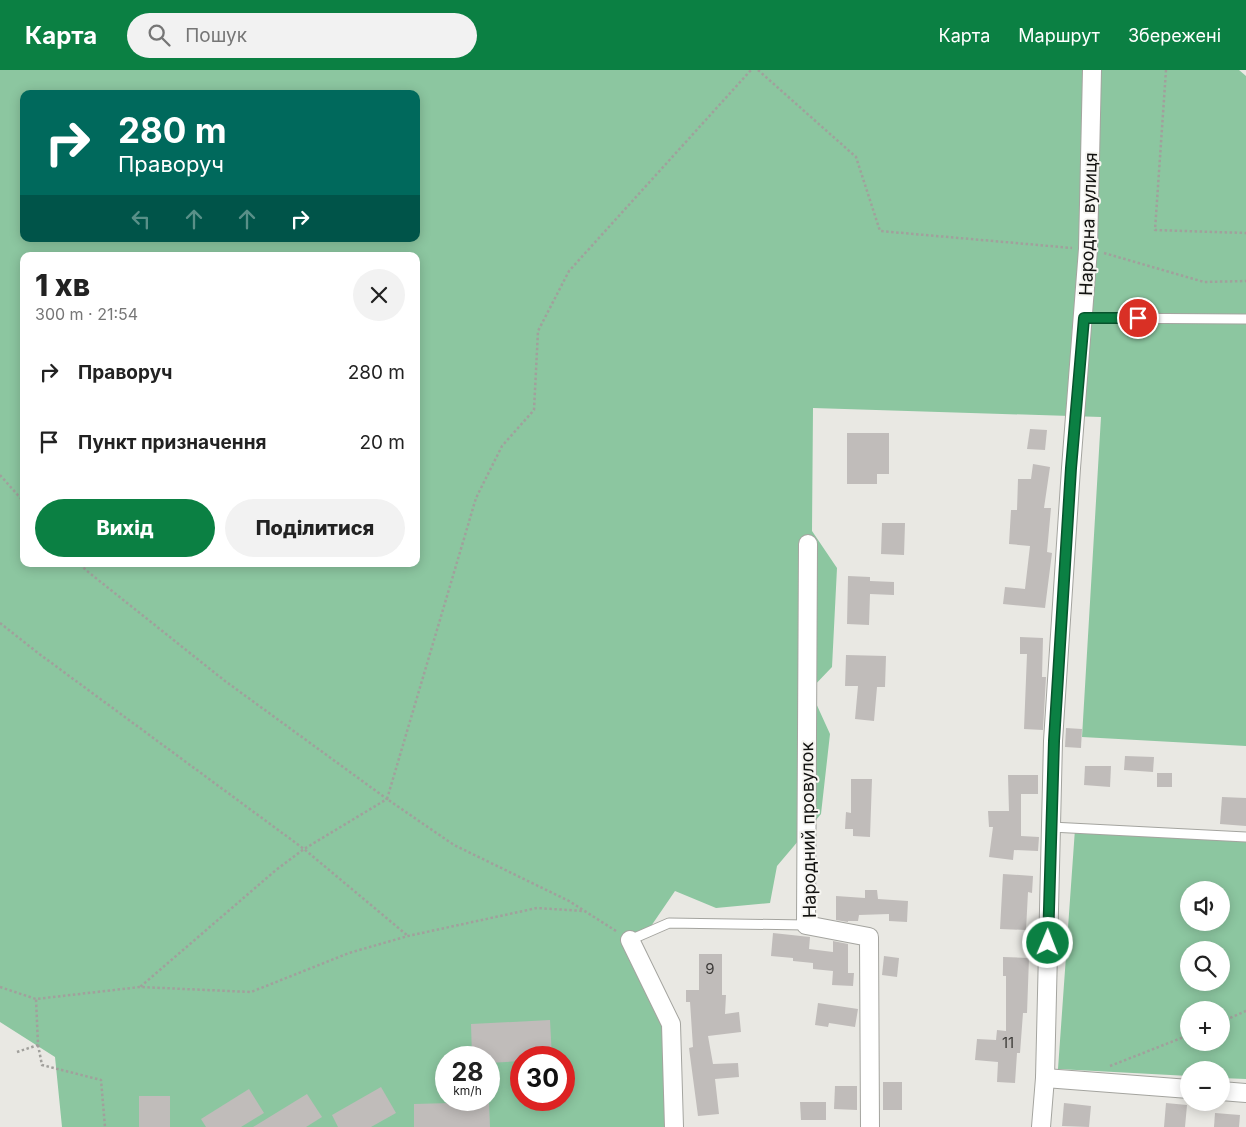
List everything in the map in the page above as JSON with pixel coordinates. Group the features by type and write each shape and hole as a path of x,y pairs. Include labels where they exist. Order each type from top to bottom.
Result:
{"street":[{"name":"Народна вулиця","path":"1042,1127 1054,741 1071,468 1088,249 1092,70"},
{"name":"Народний провулок","path":"808,544 806,925 869,937 870,1127"},
{"path":"630,940 671,1024 674,1127"},
{"path":"1045,1078 1180,1088"},
{"path":"1230,1092 1246,1093"}],"lane":[{"path":"1084,318 1246,319"},
{"path":"1051,827 1246,837"},
{"path":"630,940 669,924 806,925"}],"path":[{"path":"140,987 276,870 304,849 387,799 476,498 502,446 534,410 538,331 569,271 751,70"},
{"path":"758,70 856,157 880,231 1088,249 1204,282 1246,281"},
{"path":"1166,70 1155,230 1246,233"},
{"path":"0,475 20,498"},
{"path":"83,567 226,682 387,799 454,845 569,902 630,940"},
{"path":"0,623 38,654 304,849 408,936"},
{"path":"0,987 36,999 140,987 251,992 349,953 408,936 537,908 584,911"},
{"path":"36,999 38,1045 42,1065 101,1080 105,1127"},
{"path":"1230,1018 1246,1012"},
{"path":"1109,1066 1180,1038"},
{"path":"17,1052 38,1045"}],"green space":[{"path":"0,70 1239,70 1246,76 1246,746 1082,737 1101,417 813,408 812,531 837,568 832,667 810,690 830,734 821,814 777,866 770,903 716,908 675,891 632,954 666,1027 668,1127 62,1127 55,1057 0,1022"},
{"path":"1075,829 1246,837 1246,1079 1230,1078 1230,1061 1180,1061 1180,1076 1058,1069"}],"building":[{"path":"1030,429 1047,430 1045,450 1027,449"},
{"path":"847,433 889,433 889,474 877,474 877,484 847,484"},
{"path":"1033,464 1050,467 1044,508 1051,508 1047,552 1052,553 1045,608 1003,604 1005,587 1025,589 1030,546 1009,544 1011,510 1017,510 1018,479 1031,479"},
{"path":"882,523 905,523 904,555 881,554"},
{"path":"848,576 870,577 870,581 894,582 894,595 870,594 869,625 847,624"},
{"path":"1020,637 1043,638 1042,677 1046,677 1043,730 1024,729 1027,654 1020,654"},
{"path":"846,655 886,656 885,687 877,687 874,721 855,719 858,686 845,686"},
{"path":"1066,728 1082,729 1081,748 1065,747"},
{"path":"1125,756 1154,757 1153,772 1124,770"},
{"path":"1085,766 1111,766 1110,787 1084,785"},
{"path":"1157,773 1172,773 1172,787 1157,787"},
{"path":"1008,775 1038,775 1038,794 1021,794 1021,836 1039,837 1038,851 1014,850 1013,860 989,857 993,827 989,827 988,811 1009,811"},
{"path":"851,779 872,779 870,837 853,836 853,829 845,829 846,812 851,813"},
{"path":"1222,797 1246,798 1246,826 1220,824"},
{"path":"1003,874 1033,876 1032,893 1028,892 1026,930 1000,929"},
{"path":"865,890 877,890 878,899 908,901 907,922 889,921 889,914 859,915 858,921 836,920 836,896 865,898"},
{"path":"773,933 810,937 809,949 833,952 833,941 848,944 848,973 854,973 853,986 832,985 833,971 813,969 813,963 793,961 793,958 771,956"},
{"path":"699,954 722,954 722,995 726,995 725,1014 739,1012 741,1032 708,1036 713,1064 738,1063 739,1077 715,1079 719,1114 698,1116 689,1048 693,1047 690,1002 686,1002 686,990 699,990"},
{"path":"884,956 899,958 897,977 882,975"},
{"path":"1003,957 1029,958 1027,1013 1023,1013 1020,1053 1017,1053 1015,1083 997,1082 998,1062 975,1060 977,1039 996,1040 997,1030 1006,1031 1006,976 1003,976"},
{"path":"818,1003 858,1009 855,1027 829,1023 828,1027 815,1025"},
{"path":"550,1020 551,1046 510,1046 510,1062 500,1062 500,1046 472,1046 471,1024"},
{"path":"883,1082 902,1082 902,1110 883,1110"},
{"path":"835,1086 857,1086 857,1110 834,1109"},
{"path":"381,1087 396,1113 371,1127 338,1127 332,1115"},
{"path":"249,1089 264,1113 241,1127 206,1127 201,1119"},
{"path":"307,1094 322,1117 306,1127 253,1127"},
{"path":"139,1096 170,1096 170,1127 139,1127"},
{"path":"800,1102 826,1102 826,1120 801,1120"},
{"path":"435,1103 435,1111 489,1111 490,1127 414,1127 414,1104"},
{"path":"1064,1103 1091,1106 1089,1127 1062,1126"},
{"path":"1166,1103 1180,1104 1180,1111 1186,1111 1185,1127 1164,1127"},
{"path":"1215,1113 1240,1115 1239,1127 1214,1127"}],"route":[{"path":"1048,943 1054,741 1071,468 1084,318 1138,318"}]}
